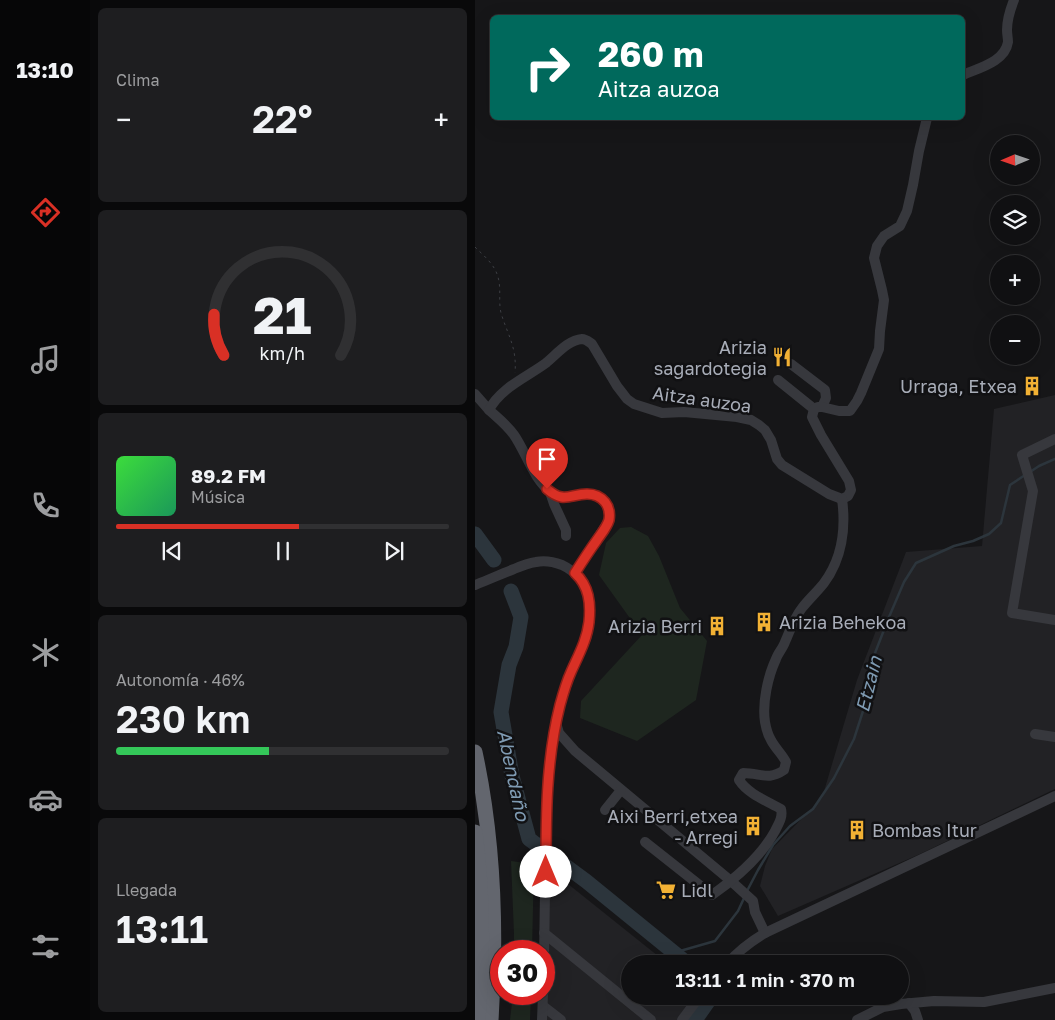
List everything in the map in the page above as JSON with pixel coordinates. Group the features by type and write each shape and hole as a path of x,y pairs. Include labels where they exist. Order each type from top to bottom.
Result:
{"highway":[{"path":"475,752 489,837 492,876 495,950 491,1020"},
{"path":"475,832 481,908 478,1020"}],"street":[{"path":"965,74 991,63 1003,54 1008,43 1007,28 1014,0"},
{"path":"778,380 818,408 849,411 857,401 879,350 883,300 874,258 877,246 884,236 900,226 907,211 927,120"},
{"name":"Aitza auzoa","path":"489,410 493,402 572,342 581,339 586,340 592,344 617,386 627,399 634,404 662,413 684,412 751,420 765,430 771,440 777,459 783,465 829,494 842,499"},
{"path":"645,842 712,895 731,881 762,850 781,820 781,809 749,790 739,780 743,773 766,776 777,775 784,770 786,762 771,740 765,722 764,710 767,689 776,659 796,618 801,609 825,582 834,567 840,551 843,533 842,499 848,496 851,490 849,481 812,417 826,398 825,390 791,364"},
{"path":"475,394 514,435 541,481 551,492 567,498 586,494 595,495 602,499 608,507 608,522 575,573"},
{"path":"1055,439 1022,455 1033,491 1012,613 1055,620"},
{"path":"551,492 554,504 566,530 566,536"},
{"path":"475,585 523,566 538,561 545,561 559,564 575,573 581,578 589,596 588,630 565,688 556,722 548,775 544,940"},
{"path":"556,722 559,733 575,751 753,901 755,912 765,933"},
{"path":"1035,734 1055,736"},
{"path":"605,810 618,787"},
{"path":"735,955 747,944 765,933 1055,796"},
{"path":"544,933 651,1020"},
{"path":"909,1003 940,1001 984,1002 1055,988"},
{"path":"909,1003 915,1011 918,1020"},
{"path":"682,1020 693,1005"},
{"path":"857,1020 883,1007 896,1005"},
{"path":"542,1020 543,1006"},
{"path":"543,1006 561,1020"}],"path":[{"path":"475,247 492,265 497,274 500,285 501,311 514,347 516,362 515,384"}],"shaded area":[{"path":"1055,395 1055,789 920,854 778,916 760,886 765,866 772,849 822,798 857,680 906,552 982,546 994,409"},
{"path":"631,527 648,536 659,556 680,608 707,641 696,700 637,741 580,718 581,701 642,635 599,575 606,543 620,528"},
{"path":"511,861 534,864 532,940 514,940"},
{"path":"543,864 657,955 621,955 621,1005 714,1005 703,1020 538,1020 541,1005 555,1005 555,940 544,940"},
{"path":"512,1005 531,1005 530,1020 510,1020"}],"waterway":[{"name":"Etzain","path":"1030,472 1055,459"},
{"name":"Etzain","path":"747,891 773,845 790,826 813,809 834,778 854,739 864,708 870,666 904,582 916,563 954,546 989,534 1001,523 1010,485 1025,475"},
{"name":"Abendaño","path":"475,534 494,560"},
{"name":"Abendaño","path":"511,591 521,617 516,647 509,665 501,712 512,776 529,839 586,881 677,955"},
{"name":"Etzain","path":"673,953 715,941 738,911 745,896"},
{"path":"695,1020 706,1005"}],"place":[{"name":"Arizia sagardotegia","path":"782,357"},
{"name":"Urraga, Etxea","path":"1032,386"},
{"name":"Arizia Behekoa","path":"764,622"},
{"name":"Arizia Berri","path":"717,626"},
{"name":"Aixi Berri,etxea - Arregi","path":"753,826"},
{"name":"Bombas Itur","path":"857,830"},
{"name":"Lidl","path":"666,890"}],"route":[{"path":"546,872 547,791 552,747 560,705 571,672 586,638 589,621 589,596 581,578 575,573 606,526 609,518 608,507 595,495 586,494 567,498 555,495 547,489"}]}
